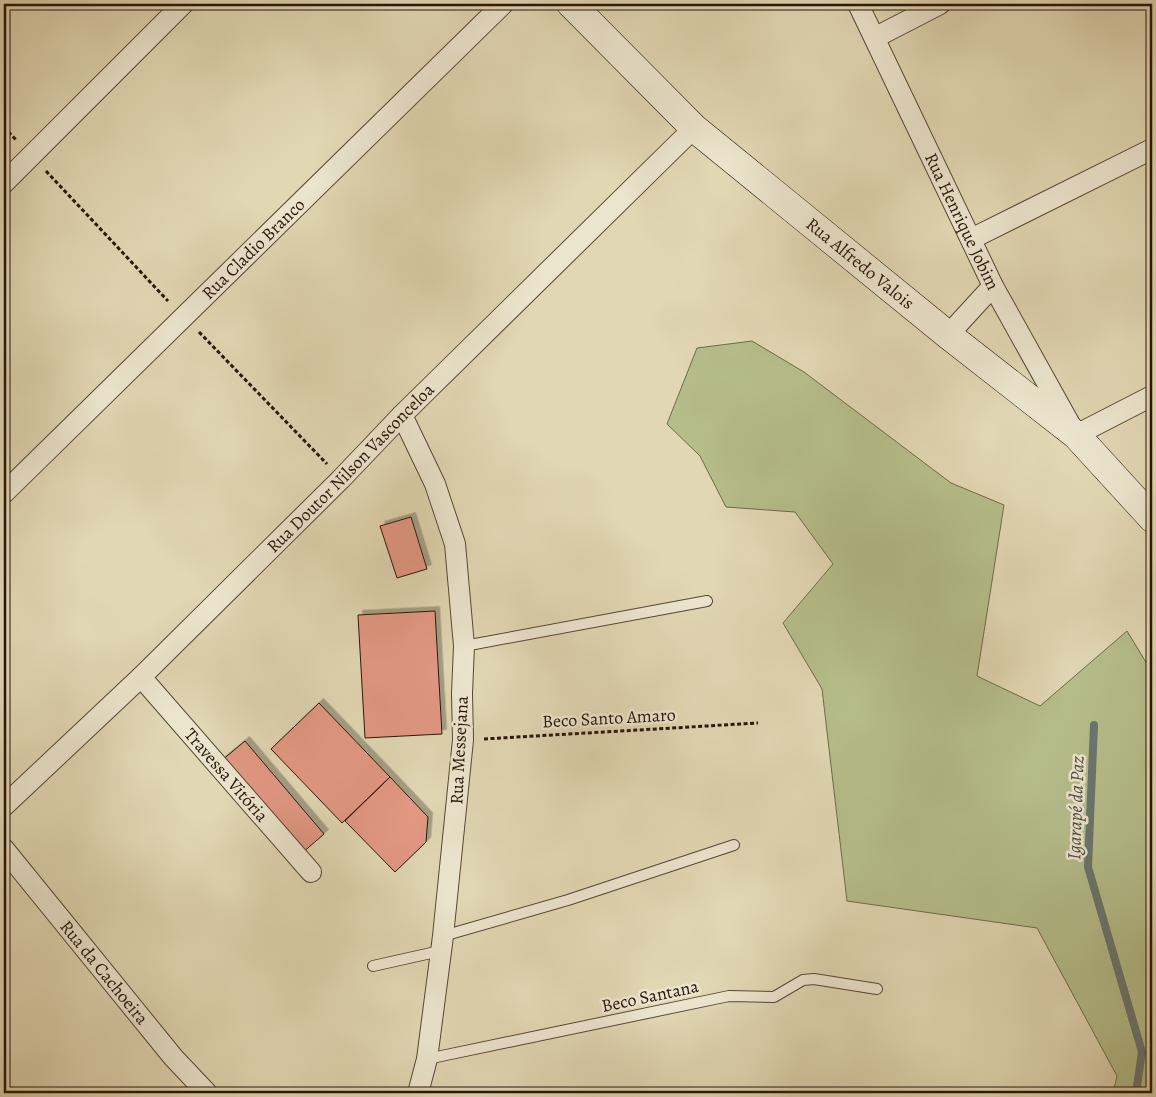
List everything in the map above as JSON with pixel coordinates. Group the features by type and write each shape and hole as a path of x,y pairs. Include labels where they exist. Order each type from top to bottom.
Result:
{"street":[{"path":"4,182 183,4"},
{"name":"Rua Cladio Branco","path":"4,493 503,4"},
{"name":"Rua Alfredo Valois","path":"571,4 694,128 948,335 1076,435 1152,518"},
{"name":"Rua Henrique Jobim","path":"858,4 876,38 993,286 1076,435"},
{"path":"876,38 940,4"},
{"name":"Rua Doutor Nilson Vasconceloa","path":"4,806 141,678 342,478 402,415 694,128"},
{"path":"971,239 1152,148"},
{"path":"948,335 993,286"},
{"path":"1076,435 1152,396"},
{"name":"Rua Messejana","path":"402,415 434,484 455,544 464,646 463,740 442,944 427,1059 418,1093"},
{"name":"Travessa Vitória","path":"141,678 311,872"},
{"name":"Rua da Cachoeira","path":"4,849 173,1057 207,1093"}],"lane":[{"path":"464,646 707,601"},
{"path":"372,966 734,845"},
{"name":"Beco Santana","path":"427,1059 729,996 774,997 803,980 814,979 877,989"}],"path":[{"name":"Beco Santo Amaro","path":"463,740 758,723"}],"green space":[{"path":"752,341 804,372 951,483 1004,505 977,676 1040,706 1127,631 1152,672 1152,1093 1113,1093 1117,1076 1037,928 847,901 822,689 783,623 833,564 795,512 726,507 700,456 667,424 697,348"}],"building":[{"path":"411,517 427,569 397,578 380,526"},
{"path":"435,611 442,734 365,738 358,615"},
{"path":"319,703 390,777 342,823 271,749"},
{"path":"245,741 324,834 301,854 221,761"},
{"path":"390,777 428,817 426,842 395,872 345,821"}],"waterway":[{"name":"Igarapé da Paz","path":"1094,725 1088,867 1142,1052 1136,1093"}]}
